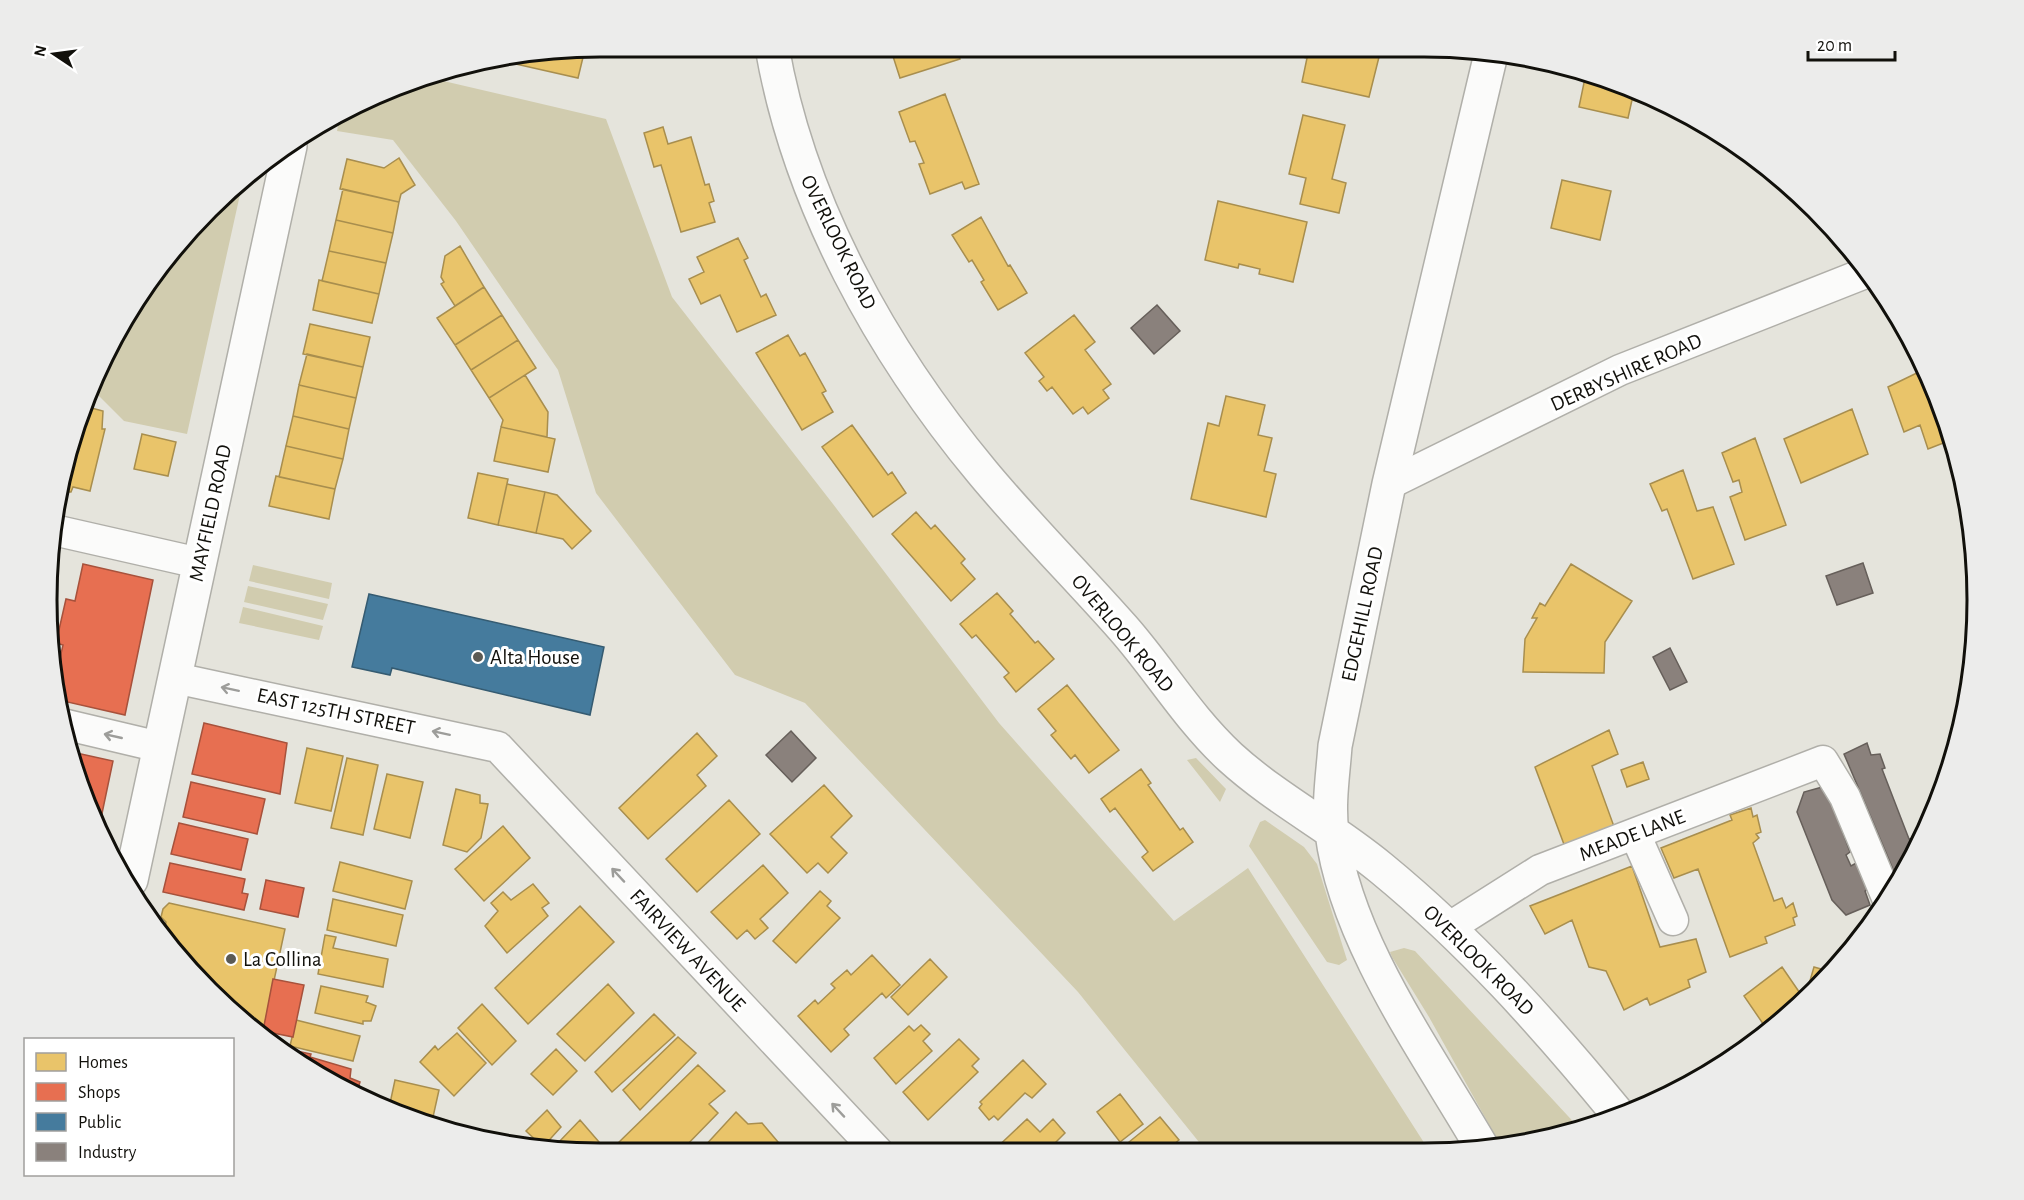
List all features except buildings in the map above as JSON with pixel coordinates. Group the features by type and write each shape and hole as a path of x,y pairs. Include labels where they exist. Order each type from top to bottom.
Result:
{"street":[{"name":"OVERLOOK ROAD","path":"774,57 777,78 799,158 832,237 883,331 930,404 983,473 1127,633 1204,732 1233,759 1378,866 1450,927 1546,1028 1614,1109"},
{"name":"EDGEHILL ROAD","path":"1478,1140 1378,970 1347,901 1332,832 1335,746 1389,484 1489,61"},
{"name":"MAYFIELD ROAD","path":"132,875 288,156"},
{"name":"DERBYSHIRE ROAD","path":"1389,484 1620,370 1859,275"},
{"path":"62,532 199,563"},
{"name":"EAST 125TH STREET","path":"175,678 498,747"},
{"path":"72,726 160,747"},
{"name":"FAIRVIEW AVENUE","path":"498,747 870,1143"},
{"name":"MEADE LANE","path":"1450,927 1540,870 1823,761 1845,797 1883,889"},
{"path":"1635,834 1674,920"}],"shaded area":[{"path":"443,81 606,119 672,297 999,723 1174,921 1248,868 1424,1143 1200,1143 1078,992 805,703 735,675 596,493 558,370 456,221 393,140 337,131 338,125 360,113 392,98"},
{"path":"240,194 187,434 124,421 97,394 113,360 130,328 169,269 216,216"},
{"path":"253,565 332,583 329,599 249,581"},
{"path":"248,586 328,604 323,620 244,602"},
{"path":"243,607 323,626 319,640 239,623"},
{"path":"1196,758 1226,789 1220,802 1187,760"},
{"path":"1265,820 1304,847 1317,864 1347,960 1339,965 1327,962 1249,846 1260,822"},
{"path":"1404,948 1415,951 1573,1122 1530,1133 1496,1138 1390,952"}],"place":[{"name":"Alta House","path":"478,657"},
{"name":"La Collina","path":"231,959"}]}
